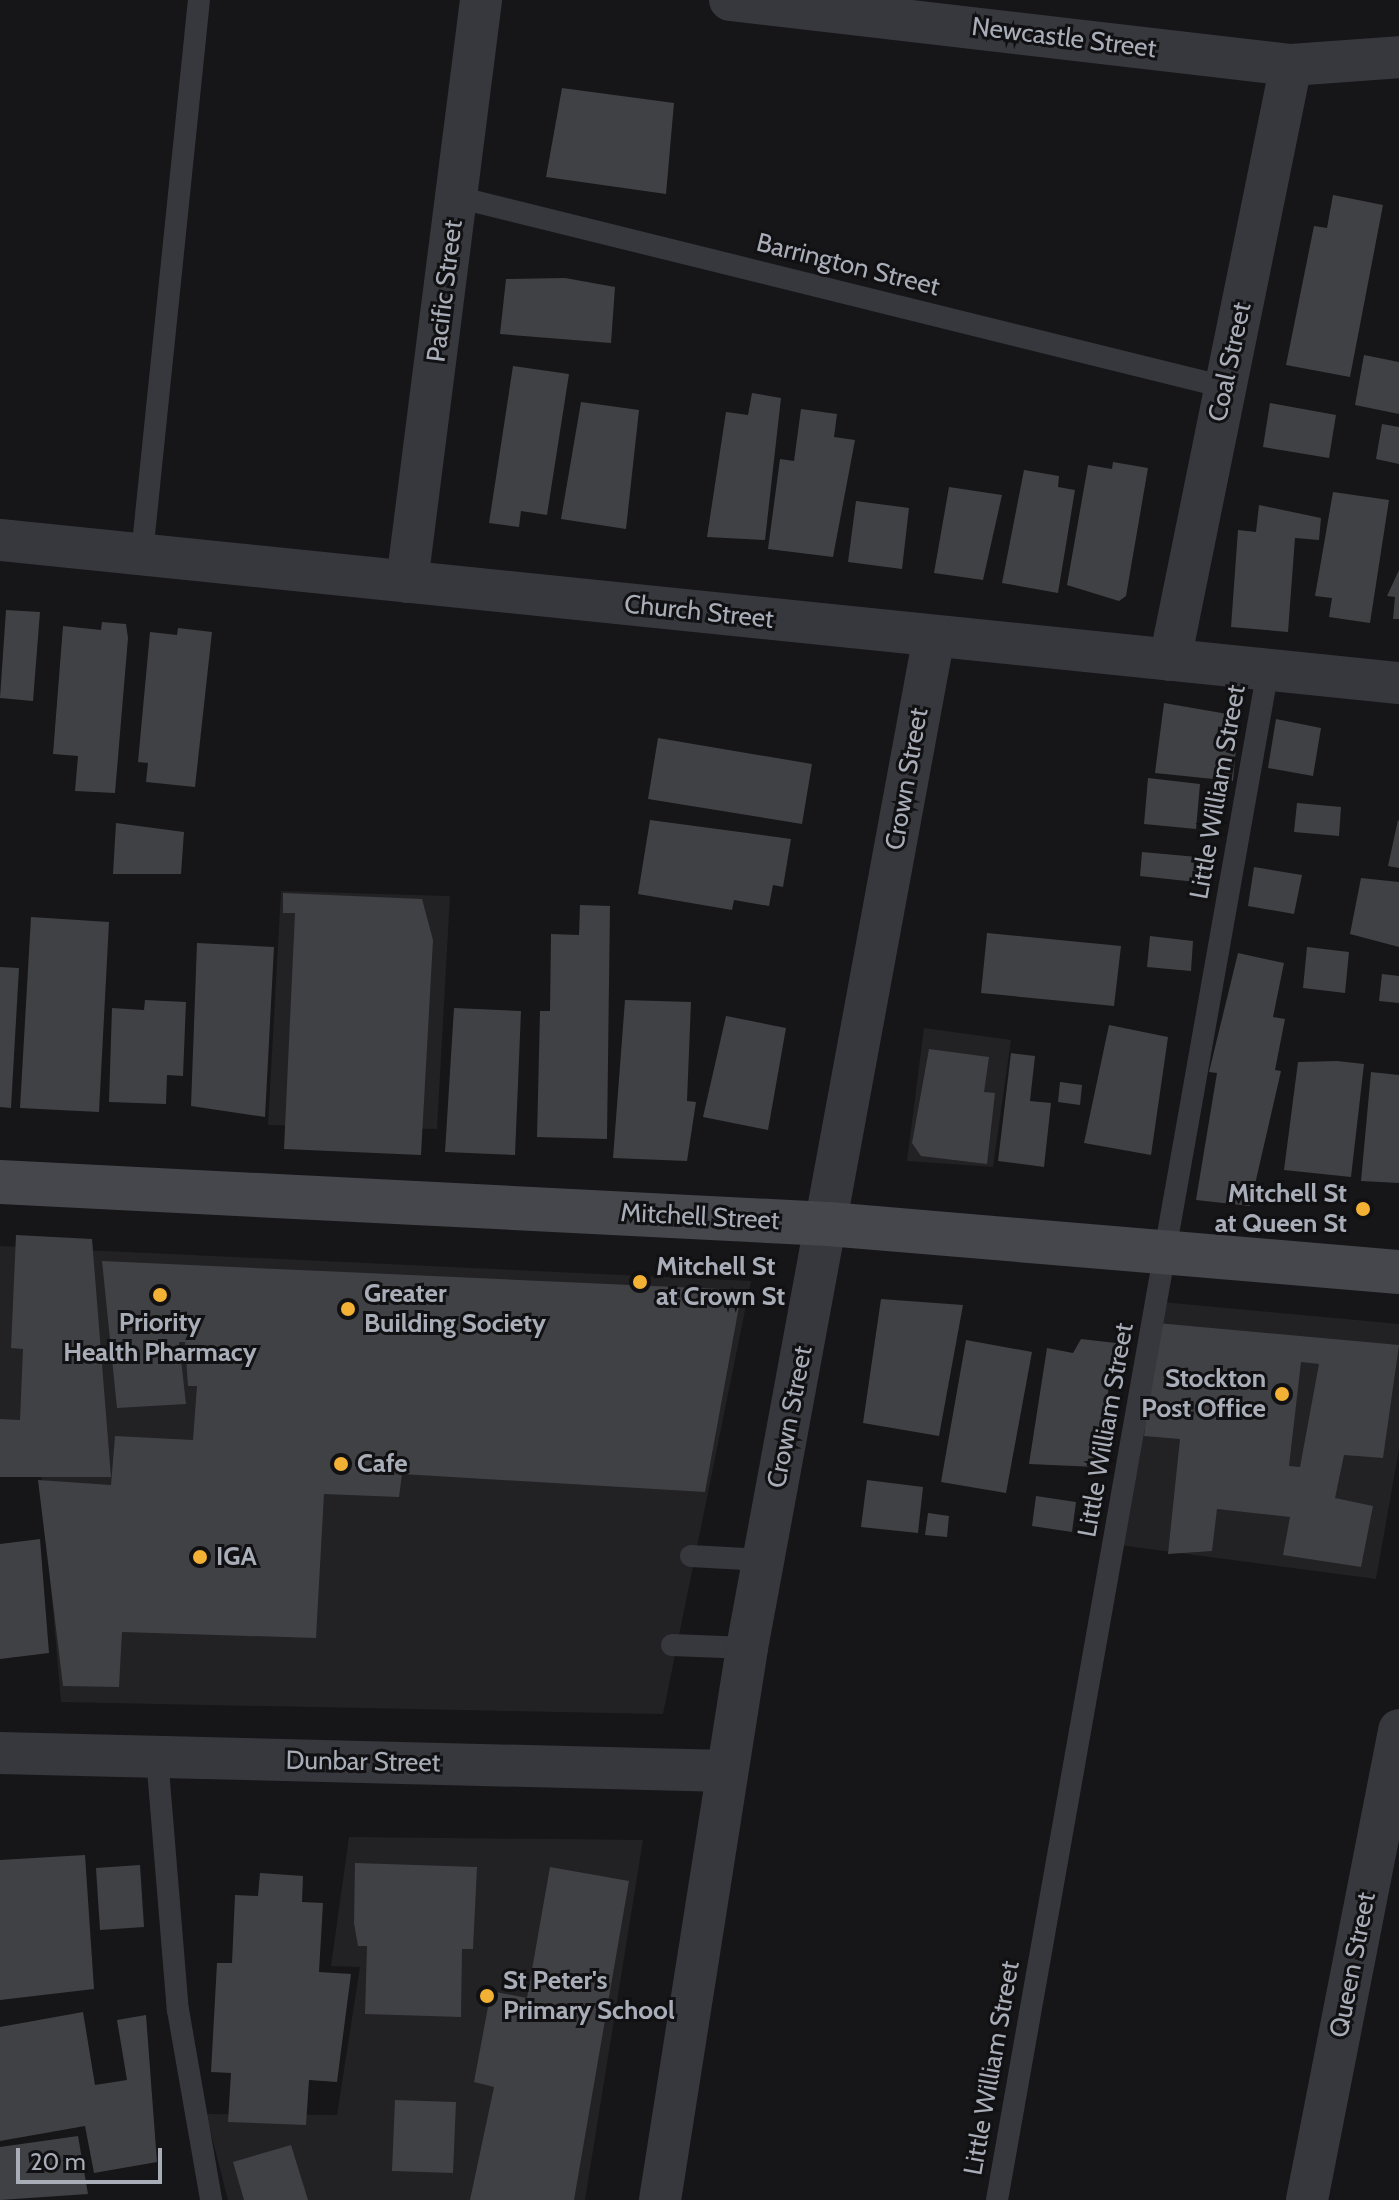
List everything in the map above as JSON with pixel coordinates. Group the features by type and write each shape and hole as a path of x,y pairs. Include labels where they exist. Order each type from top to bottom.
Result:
{"street":[{"name":"Pacific Street","path":"407,582 481,0"},
{"name":"Newcastle Street","path":"730,0 1291,65 1399,57"},
{"name":"Coal Street","path":"1170,660 1291,65"},
{"name":"Church Street","path":"0,540 1399,683"},
{"name":"Crown Street","path":"660,2200 747,1648 828,1224 934,636"},
{"name":"Mitchell Street","path":"0,1182 828,1224 1399,1272"},
{"name":"Queen Street","path":"1307,2200 1399,1730"},
{"name":"Dunbar Street","path":"0,1753 727,1771"}],"lane":[{"path":"142,554 199,0"},
{"name":"Barrington Street","path":"457,197 1225,387"},
{"name":"Little William Street","path":"997,2200 1268,669"},
{"path":"691,1556 763,1560"},
{"path":"672,1645 747,1648"},
{"path":"157,1757 178,2010 211,2200"}],"shaded area":[{"path":"281,891 450,896 437,1129 268,1125"},
{"path":"924,1028 1011,1040 993,1167 907,1161"},
{"path":"0,1246 751,1281 663,1714 61,1702 41,1473 0,1471"},
{"path":"1162,1302 1399,1324 1399,1449 1376,1579 1119,1545"},
{"name":"St Peter's Primary School","path":"349,1837 643,1840 585,2200 228,2200 206,2114 337,2115 360,1967 331,1966"}],"building":[{"path":"562,88 674,103 666,194 546,177"},
{"path":"1333,195 1383,205 1350,377 1286,365 1314,226 1327,228"},
{"path":"565,278 615,287 611,343 500,334 506,279"},
{"path":"1364,355 1399,362 1399,414 1355,405"},
{"path":"513,366 569,374 547,515 521,511 519,527 489,523"},
{"path":"752,393 781,398 765,540 707,537 726,412 748,415"},
{"path":"581,402 639,410 626,529 561,519"},
{"path":"1270,403 1336,415 1329,458 1263,447"},
{"path":"801,409 837,414 834,437 855,440 833,557 768,549 780,459 794,461"},
{"path":"1382,424 1399,427 1399,464 1376,459"},
{"path":"1113,462 1148,468 1126,596 1119,601 1067,585 1088,465 1112,469"},
{"path":"1024,470 1059,476 1058,487 1075,490 1058,593 1002,583"},
{"path":"949,487 1002,495 983,580 934,573"},
{"path":"1333,492 1389,500 1370,623 1329,617 1332,598 1315,596"},
{"path":"856,501 909,508 902,569 848,562"},
{"path":"1259,505 1321,518 1319,540 1295,538 1288,632 1231,627 1238,530 1256,532"},
{"path":"1399,570 1399,619 1393,619 1395,597 1387,596"},
{"path":"6,610 40,612 33,701 0,698"},
{"path":"102,622 126,624 128,638 115,793 75,791 78,756 53,754 63,626 101,630"},
{"path":"178,628 212,632 195,787 146,782 148,763 138,762 150,632 177,635"},
{"path":"1164,703 1239,716 1233,781 1155,773"},
{"path":"1276,719 1321,728 1313,776 1268,768"},
{"path":"658,738 812,764 802,824 648,799"},
{"path":"1148,778 1200,784 1196,829 1144,824"},
{"path":"1297,803 1341,807 1339,836 1294,832"},
{"path":"650,820 791,839 783,887 773,885 769,906 734,900 732,910 638,894"},
{"path":"1399,821 1399,868 1388,866"},
{"path":"116,823 184,832 181,874 113,874"},
{"path":"1142,852 1208,858 1205,883 1140,876"},
{"path":"1254,867 1302,875 1294,914 1248,906"},
{"path":"1361,878 1399,882 1399,947 1350,934"},
{"path":"283,893 422,899 433,940 421,1155 284,1149 295,913 283,913"},
{"path":"580,905 610,906 607,1139 537,1137 540,1011 550,1011 551,934 579,935"},
{"path":"31,917 109,922 99,1112 20,1108"},
{"path":"987,933 1121,946 1114,1006 981,993"},
{"path":"1150,936 1193,941 1191,971 1147,967"},
{"path":"197,943 274,947 265,1117 191,1106"},
{"path":"1307,947 1349,952 1345,993 1303,988"},
{"path":"1238,953 1284,963 1273,1017 1285,1019 1275,1070 1281,1071 1250,1206 1196,1200 1217,1073 1209,1072"},
{"path":"0,967 19,968 11,1108 0,1107"},
{"path":"1382,974 1399,976 1399,1003 1379,1001"},
{"path":"145,1000 186,1002 183,1076 167,1075 166,1104 109,1102 112,1008 144,1010"},
{"path":"625,1000 691,1002 687,1101 696,1102 687,1161 613,1158"},
{"path":"454,1008 521,1011 515,1155 445,1152"},
{"path":"726,1016 786,1028 768,1130 703,1117"},
{"path":"1109,1025 1168,1037 1151,1155 1084,1143"},
{"path":"929,1049 989,1057 984,1092 995,1093 987,1164 921,1156 912,1143"},
{"path":"1011,1053 1035,1056 1030,1101 1051,1103 1044,1167 998,1161"},
{"path":"1298,1062 1364,1064 1351,1177 1284,1170"},
{"path":"1371,1072 1399,1075 1399,1183 1361,1181"},
{"path":"1060,1082 1082,1085 1080,1105 1058,1102"},
{"path":"16,1235 92,1239 111,1477 0,1477 0,1419 20,1420 23,1349 11,1348"},
{"path":"102,1261 742,1290 705,1492 402,1474 399,1497 324,1494 316,1638 122,1632 119,1687 63,1686 38,1480 111,1485 115,1436 193,1440 197,1386 188,1386 185,1342 179,1342 186,1404 117,1408"},
{"path":"881,1299 963,1305 939,1436 863,1423"},
{"path":"1157,1323 1399,1345 1383,1458 1344,1455 1335,1498 1373,1506 1361,1567 1283,1555 1290,1517 1217,1509 1212,1551 1168,1554 1180,1439 1144,1436","holes":["1301,1362 1319,1364 1300,1467 1289,1466"]},
{"path":"1081,1339 1116,1343 1096,1467 1029,1464 1047,1348 1073,1353"},
{"path":"966,1340 1032,1352 1006,1493 941,1482"},
{"path":"867,1480 923,1487 918,1533 861,1527"},
{"path":"1036,1496 1076,1502 1072,1532 1032,1526"},
{"path":"928,1513 949,1516 947,1537 925,1535"},
{"path":"40,1539 49,1653 0,1659 0,1544"},
{"path":"85,1855 94,1989 0,2000 0,1860"},
{"path":"355,1863 477,1867 473,1949 462,1949 461,2017 365,2014 367,1946 358,1946 354,1923"},
{"path":"140,1865 144,1927 100,1930 96,1868"},
{"path":"550,1867 629,1881 574,2200 470,2200 494,2087 474,2082 491,1991 527,1998"},
{"path":"260,1873 303,1876 302,1902 323,1903 319,1972 351,1974 337,2082 309,2080 306,2125 228,2122 231,2073 211,2072 217,1963 232,1963 235,1895 258,1896"},
{"path":"83,2012 95,2085 127,2080 117,2020 146,2015 157,2162 94,2173 85,2126 0,2141 0,2027"},
{"path":"395,2100 456,2102 453,2173 392,2171"},
{"path":"78,2136 88,2194 0,2200 0,2147"},
{"path":"291,2145 308,2200 244,2200 233,2162"}],"place":[{"name":"Mitchell St at Queen St","path":"1363,1209"},
{"name":"Mitchell St at Crown St","path":"640,1282"},
{"name":"Priority Health Pharmacy","path":"160,1295"},
{"name":"Greater Building Society","path":"348,1309"},
{"name":"Stockton Post Office","path":"1282,1394"},
{"name":"Cafe","path":"341,1464"},
{"name":"IGA","path":"200,1557"},
{"name":"St Peter's Primary School","path":"487,1996"}]}
